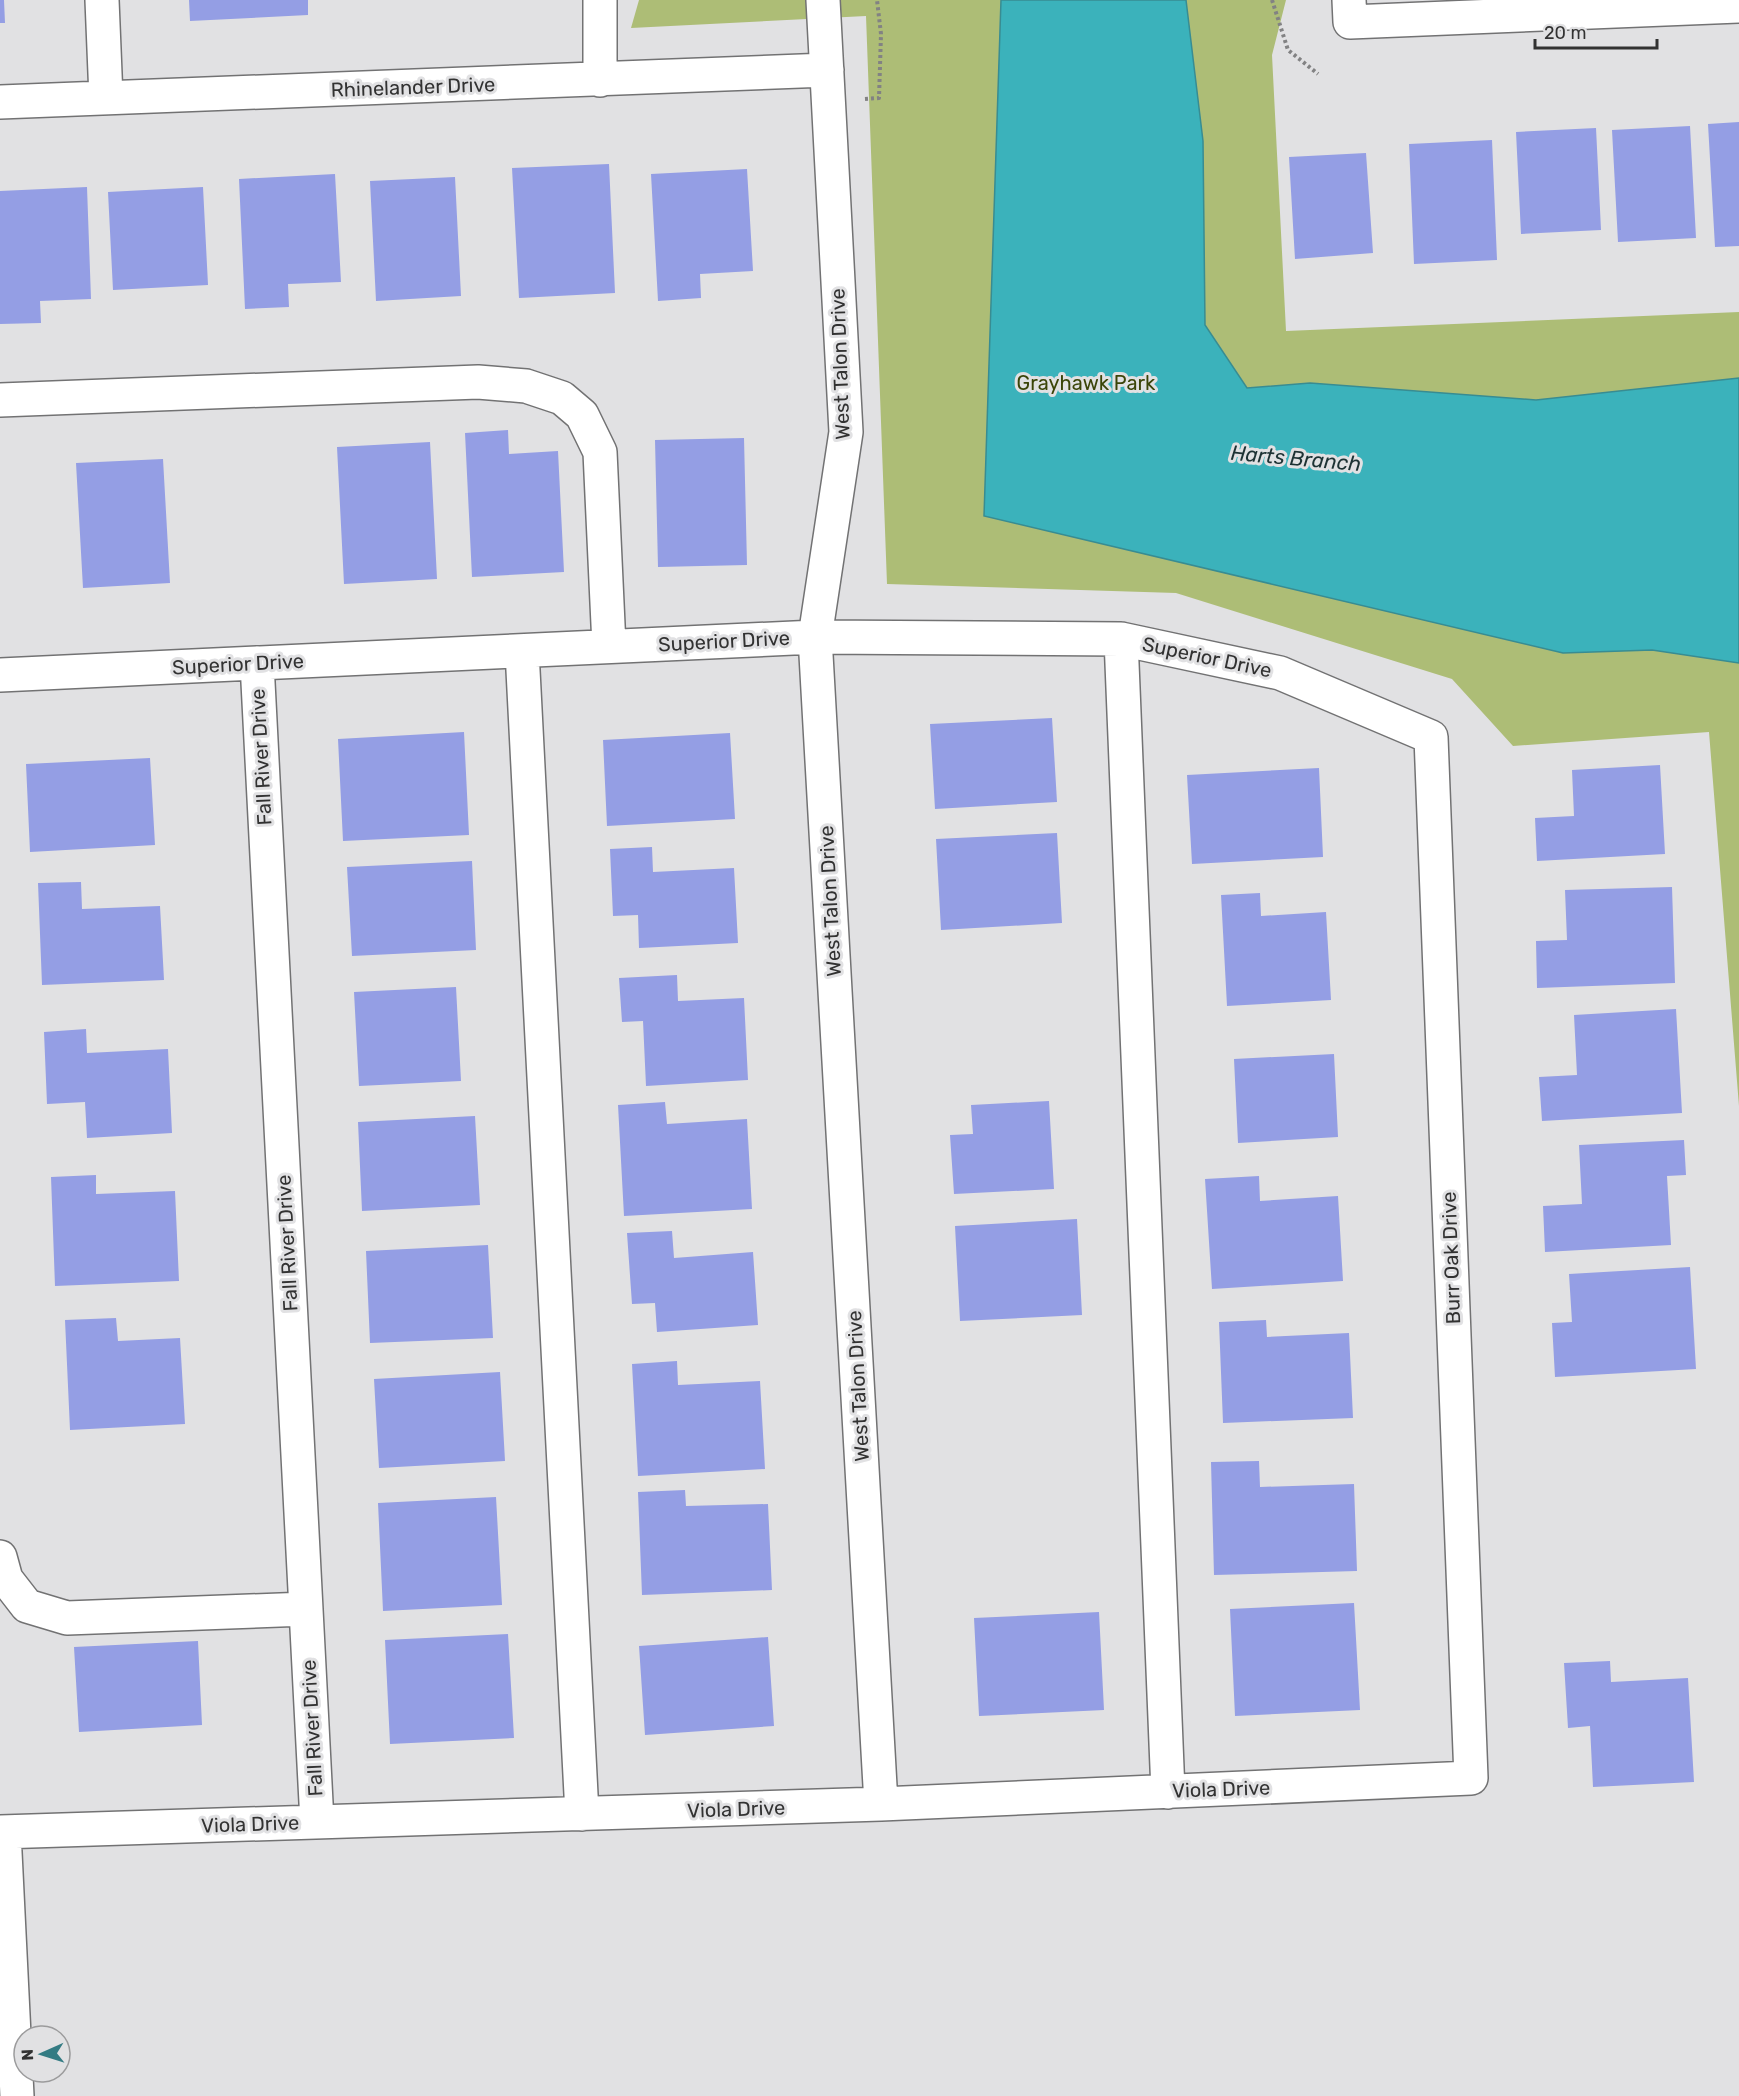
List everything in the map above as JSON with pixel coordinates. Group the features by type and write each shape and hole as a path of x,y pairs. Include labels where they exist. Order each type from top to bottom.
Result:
{"street":[{"path":"102,0 106,98"},
{"path":"600,0 600,80"},
{"name":"West Talon Drive","path":"823,0 846,432 815,637 881,1804"},
{"path":"1350,11 1739,6"},
{"name":"Rhinelander Drive","path":"0,102 600,80 828,86"},
{"path":"0,400 478,382 526,387 562,398 582,415 600,452 609,646"},
{"name":"Superior Drive","path":"0,675 815,637 1121,639 1280,673 1431,737"},
{"path":"1121,639 1168,1791"},
{"path":"522,651 582,1814"},
{"name":"Fall River Drive","path":"256,663 317,1822"},
{"name":"Burr Oak Drive","path":"1431,737 1471,1778"},
{"path":"0,1557 6,1579 27,1606 67,1618 306,1609"},
{"name":"Viola Drive","path":"2,1832 881,1804 1471,1778"},
{"path":"2,1832 16,2096"}],"path":[{"path":"828,86 879,98 881,34 877,0"},
{"path":"1272,0 1288,50 1318,74"}],"green space":[{"name":"Grayhawk Park","path":"639,0 1286,0 1272,55 1286,331 1739,312 1739,1106 1709,732 1513,746 1452,679 1176,593 887,584 866,16 631,28"}],"water":[{"name":"Harts Branch","path":"1001,0 1186,0 1203,141 1205,325 1247,388 1310,383 1536,400 1739,378 1739,663 1652,650 1563,653 984,516"}],"building":[{"path":"0,0 4,0 5,23 0,23"},
{"path":"189,0 308,0 308,15 190,21"},
{"path":"1739,122 1739,246 1715,247 1708,124"},
{"path":"1690,126 1696,238 1618,242 1612,130"},
{"path":"1596,128 1601,230 1521,234 1516,132"},
{"path":"1492,140 1497,260 1414,264 1409,144"},
{"path":"1366,153 1373,253 1295,259 1289,157"},
{"path":"609,164 615,293 519,298 512,168"},
{"path":"747,169 753,271 700,274 701,298 658,301 651,174"},
{"path":"335,174 341,282 288,284 289,307 245,309 239,179"},
{"path":"455,177 461,296 376,301 370,181"},
{"path":"87,187 91,299 40,301 41,323 0,324 0,191"},
{"path":"203,187 208,285 113,290 108,192"},
{"path":"508,430 509,454 558,451 564,572 472,577 465,433"},
{"path":"744,438 747,565 658,567 655,440"},
{"path":"430,442 437,579 344,584 337,447"},
{"path":"163,459 170,583 83,588 76,463"},
{"path":"1052,718 1057,802 935,809 930,724"},
{"path":"464,732 469,835 343,841 338,739"},
{"path":"730,733 735,819 607,826 603,740"},
{"path":"150,758 155,845 30,852 26,764"},
{"path":"1660,765 1665,854 1537,861 1535,818 1574,816 1572,770"},
{"path":"1319,768 1323,857 1192,864 1187,775"},
{"path":"1057,833 1062,923 941,930 936,839"},
{"path":"652,847 653,872 734,868 738,943 639,948 638,915 613,916 610,849"},
{"path":"472,861 476,950 352,956 347,867"},
{"path":"81,882 82,909 160,906 164,980 42,985 38,883"},
{"path":"1672,887 1675,983 1537,988 1536,941 1567,940 1565,890"},
{"path":"1260,893 1261,916 1326,912 1331,1000 1227,1006 1221,895"},
{"path":"677,975 678,1001 744,998 748,1080 646,1086 643,1021 622,1022 619,978"},
{"path":"456,987 461,1081 359,1086 354,992"},
{"path":"1676,1009 1682,1113 1542,1121 1539,1077 1577,1075 1574,1015"},
{"path":"86,1029 87,1053 168,1049 172,1133 87,1138 85,1102 47,1104 44,1032"},
{"path":"1334,1054 1338,1137 1238,1143 1234,1059"},
{"path":"1049,1101 1054,1189 954,1194 950,1135 973,1134 971,1105"},
{"path":"665,1102 667,1124 747,1119 752,1209 624,1216 618,1105"},
{"path":"475,1116 480,1205 362,1211 358,1122"},
{"path":"1684,1140 1686,1175 1667,1176 1671,1245 1545,1252 1543,1206 1582,1204 1579,1145"},
{"path":"96,1175 96,1194 175,1191 179,1281 55,1286 51,1177"},
{"path":"1259,1176 1260,1201 1338,1196 1343,1281 1212,1289 1205,1179"},
{"path":"1077,1219 1082,1315 960,1321 955,1226"},
{"path":"672,1231 674,1258 753,1252 758,1325 657,1332 655,1303 632,1304 627,1233"},
{"path":"488,1245 493,1338 370,1343 366,1251"},
{"path":"1690,1267 1696,1369 1555,1377 1552,1323 1572,1322 1569,1274"},
{"path":"116,1318 118,1341 180,1338 185,1424 70,1430 65,1320"},
{"path":"1266,1320 1267,1337 1349,1333 1353,1418 1223,1423 1219,1322"},
{"path":"677,1361 678,1385 760,1381 765,1469 638,1476 632,1364"},
{"path":"500,1372 505,1461 379,1468 374,1379"},
{"path":"1259,1461 1260,1487 1354,1484 1357,1571 1214,1575 1211,1462"},
{"path":"685,1490 686,1506 768,1504 772,1590 642,1595 638,1492"},
{"path":"496,1497 502,1605 383,1611 378,1503"},
{"path":"1354,1603 1360,1710 1235,1716 1230,1609"},
{"path":"1099,1612 1104,1710 979,1716 974,1618"},
{"path":"508,1634 514,1738 390,1744 385,1640"},
{"path":"768,1637 774,1726 645,1735 639,1646"},
{"path":"198,1641 202,1725 79,1732 74,1647"},
{"path":"1610,1661 1611,1682 1688,1678 1694,1782 1593,1787 1590,1726 1568,1728 1564,1663"}]}
